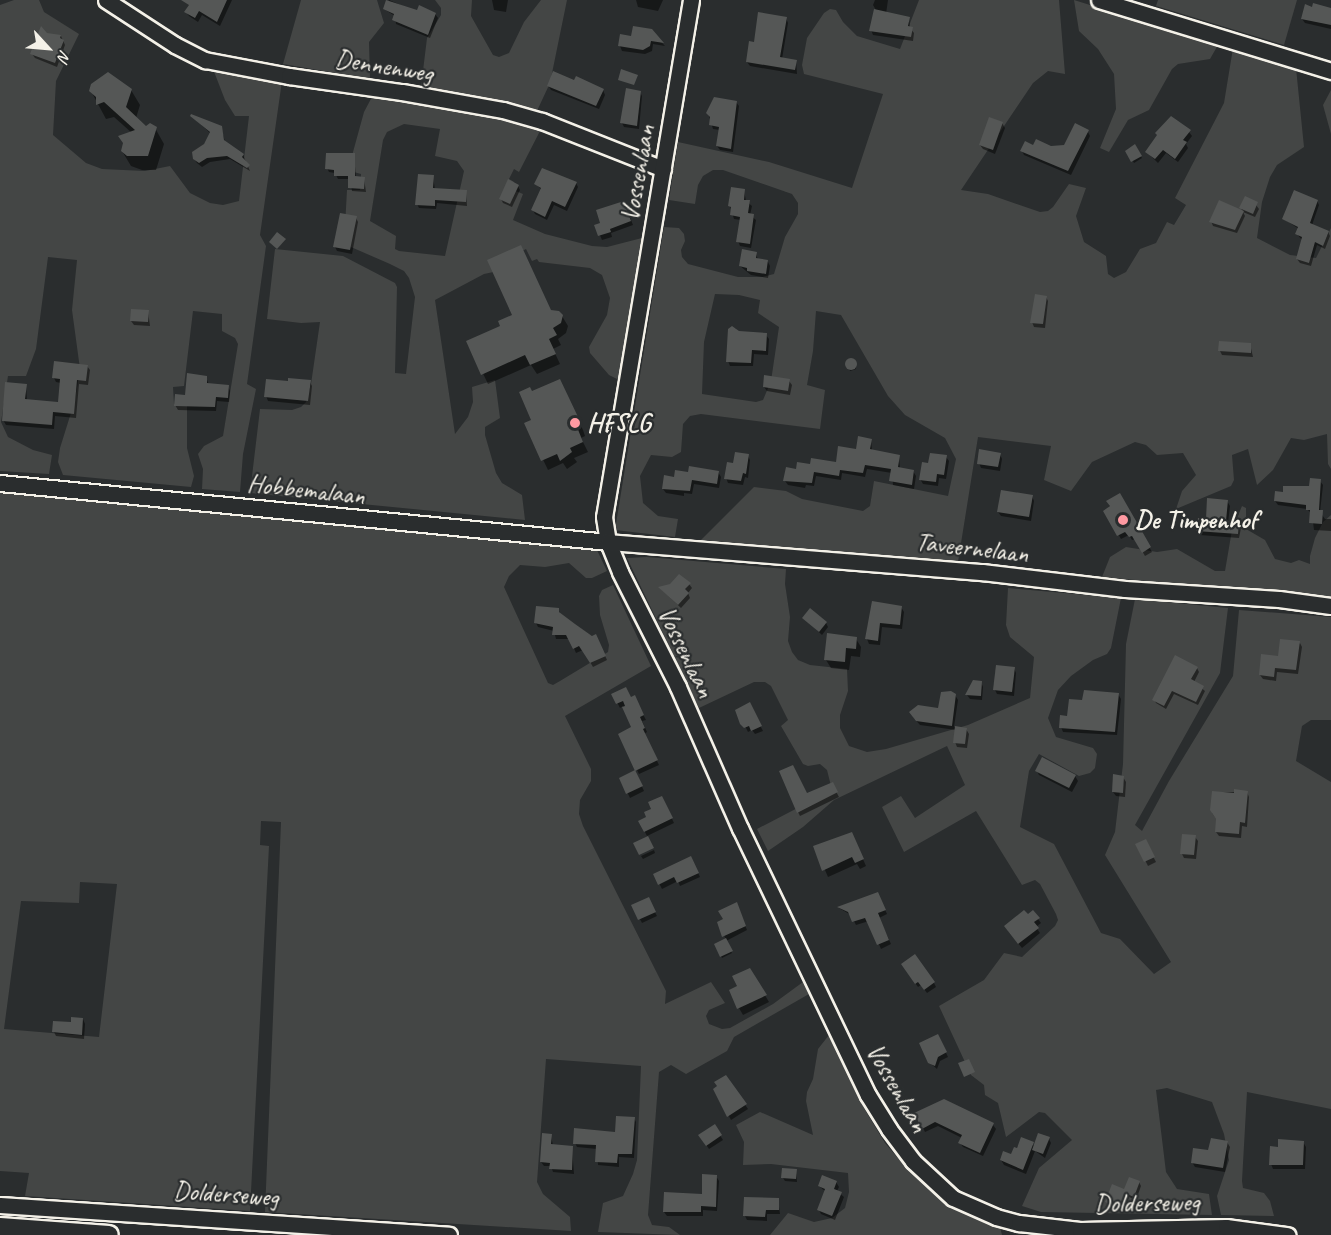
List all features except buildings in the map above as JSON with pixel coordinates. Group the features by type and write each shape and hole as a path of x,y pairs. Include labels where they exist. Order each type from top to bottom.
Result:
{"main road":[{"path":"0,1227 109,1235"}],"street":[{"name":"Dennenweg","path":"106,0 175,45 205,60 289,76 402,92 503,110 542,121 663,169"},
{"name":"Vossenlaan","path":"691,0 604,517 608,543 620,572 678,687 740,828 868,1095 889,1129 913,1161 953,1198 1017,1229"},
{"path":"1099,0 1331,71"},
{"name":"Hobbemalaan","path":"0,483 608,543"},
{"name":"Taveernelaan","path":"608,543 982,572 1125,589 1279,599 1331,606"},
{"name":"Dolderseweg","path":"0,1205 449,1235"},
{"name":"Dolderseweg","path":"1017,1229 1226,1227 1287,1235"}],"shaded area":[{"path":"14,0 39,0 44,12 79,34 56,81 53,135 86,163 102,169 145,171 170,166 190,193 210,203 223,205 239,201 249,116 235,116 225,100 213,69 282,81 260,235 266,246 247,384 256,389 243,454 240,492 202,489 203,469 198,454 204,446 223,436 238,344 235,338 222,331 222,314 193,311 184,386 173,387 174,404 187,404 187,448 194,476 191,487 63,475 58,462 60,448 75,400 80,369 72,310 77,260 48,257 36,349 26,376 8,376 1,422 8,437 33,450 52,455 49,474 0,471 0,5"},
{"path":"301,0 377,0 384,23 369,42 370,79 283,64"},
{"path":"435,0 472,0 471,16 493,55 499,57 509,53 524,22 541,0 567,0 550,83 536,113 481,98 421,87 427,38 441,15 441,8"},
{"path":"919,0 1059,0 1065,74 1048,71 1033,83 961,190 988,194 1040,212 1048,211 1053,207 1069,184 1086,188 1076,216 1084,242 1106,256 1108,274 1114,278 1126,272 1140,249 1156,243 1167,222 1174,225 1186,205 1175,198 1224,103 1233,48 1296,68 1304,147 1277,165 1270,177 1262,202 1257,238 1290,255 1316,258 1331,228 1331,469 1328,464 1327,434 1304,440 1291,438 1273,470 1257,485 1248,449 1232,455 1234,480 1231,486 1176,509 1182,491 1196,475 1183,453 1157,455 1146,445 1135,442 1092,462 1071,491 1044,480 1051,446 978,437 958,562 701,540 754,487 786,491 802,499 863,511 870,506 874,481 948,496 956,459 945,438 905,415 888,396 841,315 816,311 813,351 807,385 825,390 820,429 701,414 690,416 683,424 681,452 672,457 651,455 640,476 643,503 658,516 678,519 675,537 615,530 664,227 679,228 684,234 685,241 681,250 682,257 688,264 738,277 762,277 774,274 785,237 798,214 798,203 792,194 723,170 713,170 703,176 698,185 695,204 669,200 678,142 769,162 852,188 883,94 804,74 802,65 807,38 824,13 830,9 836,10 843,22 857,36 900,49","holes":["715,294 739,295 760,300 758,313 779,327 771,381 763,400 756,402 702,394 704,342"]},
{"path":"1074,0 1218,45 1210,59 1178,64 1172,69 1149,110 1128,120 1109,152 1100,148 1116,109 1114,74 1098,49 1079,31"},
{"path":"1158,0 1297,0 1284,45 1156,6"},
{"path":"1331,90 1331,134 1323,105"},
{"path":"373,95 486,114 540,131 519,172 514,169 509,179 514,182 511,189 523,194 513,220 545,234 592,246 607,247 642,238 619,380 609,375 590,353 589,347 607,315 610,298 602,275 590,268 539,262 537,259 532,261 526,249 508,258 513,268 484,274 435,300 455,434 468,417 473,402 472,387 495,380 500,418 485,427 485,435 496,473 502,483 522,495 525,520 250,493 260,409 292,410 301,407 306,402 311,384 320,322 301,323 267,319 275,249 343,256 395,283 397,287 395,373 406,374 415,297 409,278 404,271 344,244 347,190 360,190 361,174 350,171 364,112","holes":["404,124 440,129 435,156 457,161 464,171 445,256 399,251 395,249 396,236 370,221 383,140 387,132"]},
{"path":"0,489 596,548 607,571 592,578 586,578 569,563 545,567 520,565 509,576 504,587 548,683 553,685 608,652 609,645 600,615 599,596 602,590 613,585 651,666 565,716 591,769 591,781 580,800 579,814 583,826 666,991 665,1004 711,982 725,1003 709,1010 706,1016 709,1024 722,1029 730,1028 773,1004 803,982 809,994 734,1037 727,1051 686,1074 671,1065 659,1072 648,1215 652,1225 669,1227 680,1235 598,1232 603,1203 623,1196 637,1160 641,1066 546,1059 537,1182 543,1194 570,1217 571,1231 265,1212 281,822 261,821 260,845 269,846 250,1211 25,1196 29,1173 0,1171","holes":["80,882 117,884 99,1037 4,1029 21,901 79,903"]},
{"path":"1242,506 1246,508 1246,529 1265,540 1275,559 1291,563 1299,560 1310,564 1315,538 1323,522 1331,515 1331,598 1102,577 1110,557 1126,547 1157,552 1177,549 1215,571 1225,571 1232,530"},
{"path":"647,557 786,569 785,584 790,617 788,641 792,652 798,660 810,665 847,669 848,691 840,715 840,728 849,746 867,752 886,749 968,725 1030,698 1034,657 1010,637 1006,625 1008,588 1121,598 1111,648 1107,654 1093,660 1071,676 1058,690 1048,718 1056,737 1093,748 1097,754 1095,768 1090,773 1079,776 1039,754 1029,771 1020,827 1054,844 1101,933 1120,939 1154,974 1171,962 1105,855 1115,832 1123,764 1126,644 1135,599 1228,608 1220,673 1135,825 1142,831 1169,781 1233,676 1239,610 1331,617 1331,720 1311,720 1302,726 1296,761 1331,782 1331,1109 1247,1092 1243,1188 1264,1193 1270,1201 1274,1216 1221,1215 1217,1196 1229,1160 1224,1134 1212,1102 1167,1088 1156,1090 1166,1172 1177,1189 1209,1194 1212,1215 1041,1212 1022,1206 1039,1168 1072,1140 1045,1113 1039,1112 1006,1137 998,1103 985,1095 984,1085 971,1075 939,1006 984,980 1004,953 1022,957 1055,926 1058,920 1056,914 1040,884 1035,880 1022,885 976,811 904,852 882,807 901,796 915,818 965,785 947,746 834,800 803,827 768,851 757,829 832,790 827,770 820,764 808,766 803,764 781,726 788,720 771,686 765,682 754,682 699,708 627,558"},
{"path":"829,1035 865,1110 885,1143 897,1157 994,1222 1000,1227 1002,1235 770,1235 788,1213 814,1222 832,1218 845,1208 849,1192 848,1173 771,1164 743,1165 744,1142 736,1125 760,1112 813,1135 806,1101 807,1092 813,1079 818,1049"}],"place":[{"name":"HFSLG","path":"575,423"},
{"name":"De Timpenhof","path":"1123,520"}]}
